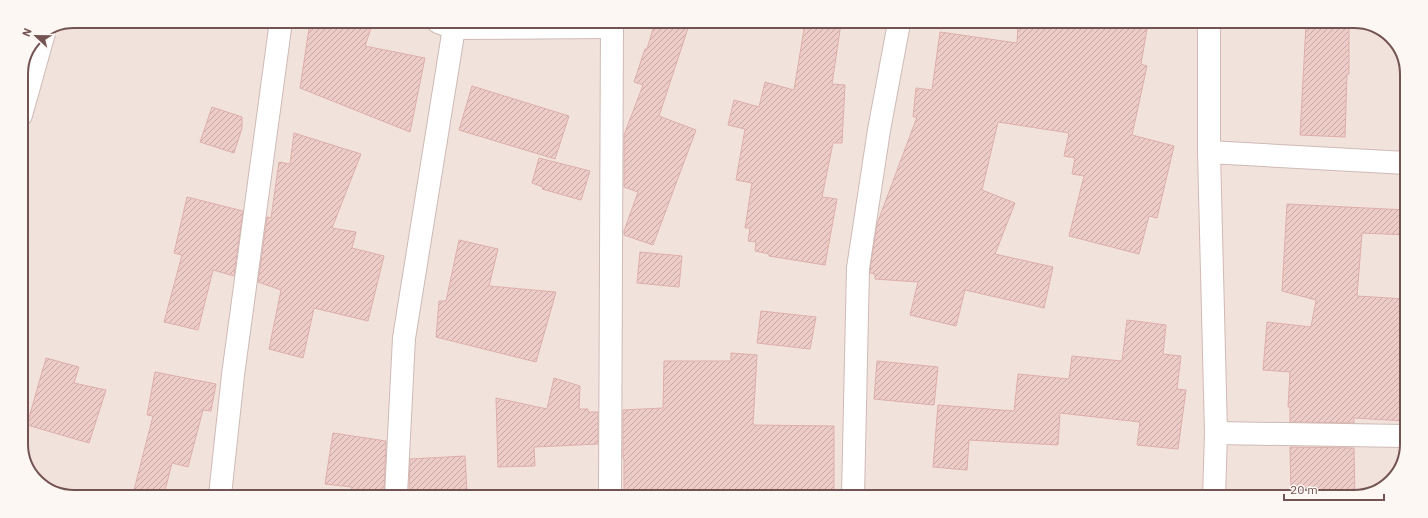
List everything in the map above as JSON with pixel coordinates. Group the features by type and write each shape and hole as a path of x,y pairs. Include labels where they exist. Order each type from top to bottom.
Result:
{"street":[{"path":"221,490 234,367 280,28"},
{"path":"396,490 404,338 446,28"},
{"path":"610,490 611,28"},
{"path":"853,490 858,268 879,130 898,28"},
{"path":"1209,28 1209,152 1216,433 1214,490"},
{"path":"28,90 38,56"},
{"path":"1209,152 1400,163"},
{"path":"1216,433 1400,436"}],"shaded area":[{"path":"74,28 1360,28 1369,30 1379,36 1390,46 1398,59 1400,71 1400,450 1398,459 1390,472 1379,482 1360,490 68,490 59,488 46,480 34,467 28,447 28,74 29,65 32,56 56,56 57,32"}],"building":[{"path":"309,28 371,28 365,46 425,58 410,132 300,88"},
{"path":"653,28 688,28 659,116 696,130 653,245 624,235 624,231 638,192 624,187 624,135 643,85 634,82 645,49 647,49"},
{"path":"804,28 840,28 832,84 845,85 842,143 833,143 822,197 837,199 825,265 769,256 769,254 755,251 756,242 748,241 750,228 745,228 752,183 736,180 745,129 728,125 734,100 759,107 765,82 794,90"},
{"path":"1018,28 1147,28 1141,64 1147,66 1132,135 1174,146 1157,218 1149,216 1139,254 1069,236 1084,176 1072,174 1075,158 1064,156 1069,133 998,122 982,190 1015,203 995,254 1053,267 1044,308 965,290 956,326 910,315 918,282 875,279 875,274 870,273 870,269 877,224 917,117 913,117 916,88 932,90 940,32 1017,43"},
{"path":"1306,28 1349,28 1349,74 1347,74 1345,137 1300,135"},
{"path":"472,86 569,116 555,159 459,130"},
{"path":"212,107 242,117 242,128 234,153 200,142"},
{"path":"294,133 361,154 332,228 356,232 352,248 384,256 368,321 314,308 303,358 269,349 281,290 258,282 267,217 271,218 279,162 290,164"},
{"path":"539,158 590,171 581,200 542,189 543,187 532,183"},
{"path":"187,197 243,211 234,276 213,270 198,330 164,322 182,255 174,253"},
{"path":"1287,204 1400,210 1400,235 1362,233 1357,296 1400,299 1400,421 1354,418 1354,423 1290,422 1290,407 1288,407 1290,372 1263,370 1267,322 1311,327 1316,300 1282,291"},
{"path":"459,240 498,249 489,286 556,292 536,362 436,337 439,301 446,301"},
{"path":"640,252 682,256 679,287 637,283"},
{"path":"761,311 816,317 810,349 757,343"},
{"path":"1127,320 1166,325 1163,354 1181,356 1177,389 1186,390 1178,449 1137,445 1140,422 1060,413 1058,445 969,440 967,470 933,467 938,405 1014,411 1018,374 1069,379 1072,356 1122,361"},
{"path":"731,353 757,355 753,425 834,426 834,490 624,490 623,410 663,408 664,361 731,361"},
{"path":"46,358 79,367 74,383 106,390 89,443 28,425"},
{"path":"877,361 938,367 934,405 874,399"},
{"path":"155,372 216,384 211,411 203,410 188,467 172,463 165,490 134,490 153,416 147,415"},
{"path":"554,378 580,386 579,409 588,409 588,412 598,412 598,444 534,447 535,466 498,467 496,398 547,409"},
{"path":"333,433 386,441 384,490 351,490 352,487 325,484"},
{"path":"1290,447 1354,448 1355,490 1291,490"},
{"path":"465,456 467,490 409,490 410,459"}]}
